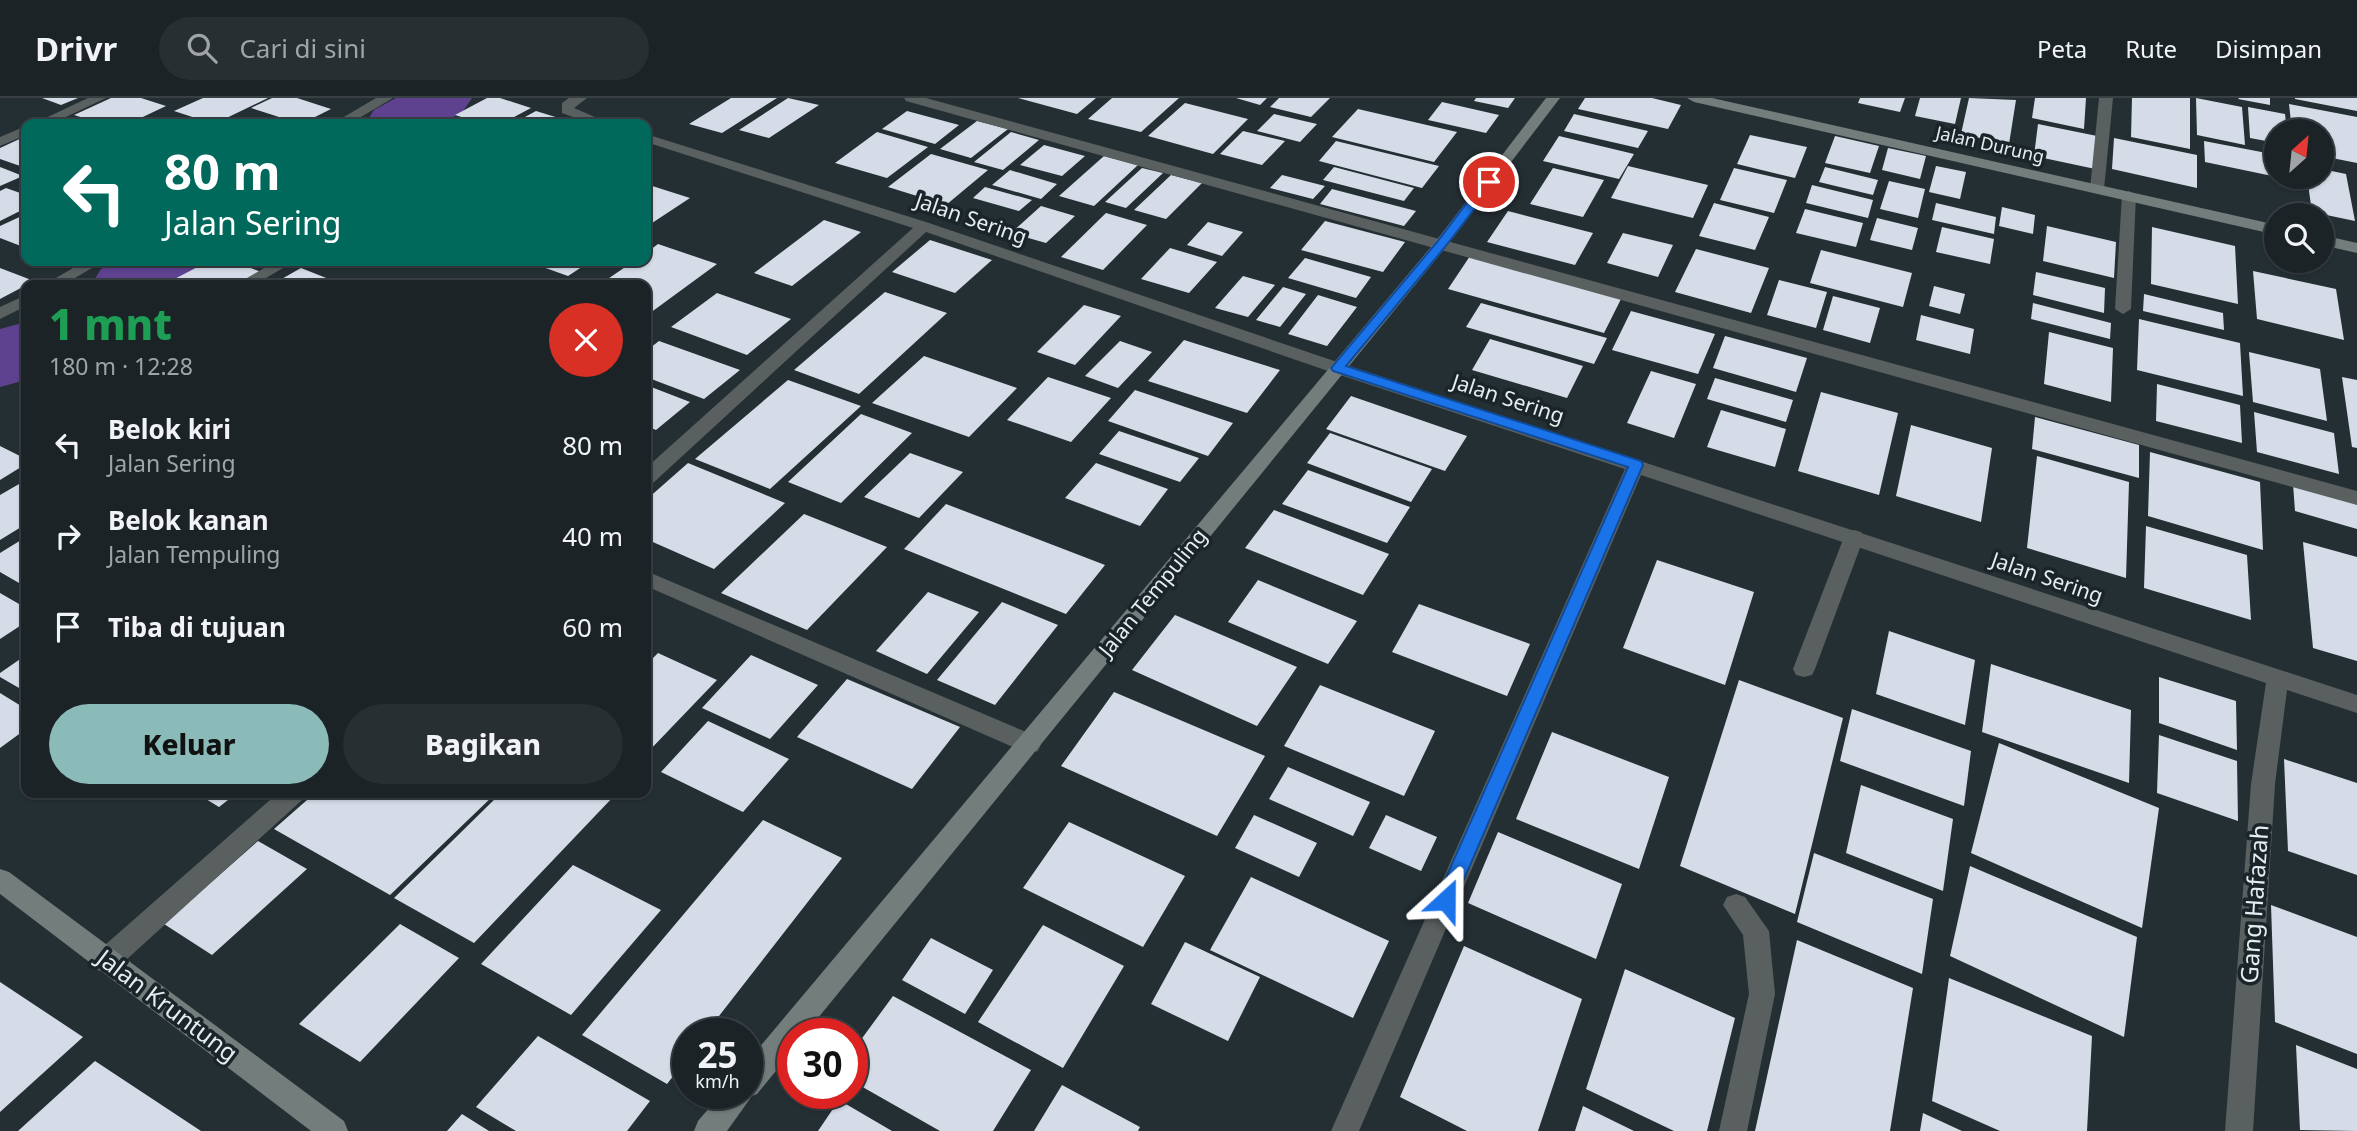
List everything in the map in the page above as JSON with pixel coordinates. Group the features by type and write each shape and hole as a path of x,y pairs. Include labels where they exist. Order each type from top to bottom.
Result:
{"street":[{"path":"51,119 99,98"},
{"path":"349,119 386,98"},
{"path":"580,98 566,107 571,113 589,119"},
{"path":"911,98 2357,498"},
{"name":"Jalan Tempuling","path":"763,1065 1441,244 1553,98"},
{"name":"Jalan Durung","path":"1694,98 2264,227"},
{"path":"2097,189 2106,98"},
{"path":"0,142 21,133"},
{"name":"Jalan Sering","path":"651,140 923,226 1337,368 2357,704"},
{"path":"2123,309 2129,195"},
{"path":"651,473 923,226"},
{"path":"2334,243 2357,248"},
{"path":"61,280 87,266"},
{"path":"252,280 278,266"},
{"path":"0,314 21,303"},
{"path":"1345,1131 1636,465"},
{"path":"1804,669 1854,537"},
{"path":"651,580 1030,744"},
{"name":"Gang Hafazah","path":"2239,1131 2263,784 2278,678"},
{"path":"106,961 288,798"},
{"name":"Jalan Kruntung","path":"0,880 334,1131"},
{"path":"1733,1131 1762,994 1756,932 1736,905"},
{"path":"708,1131 726,1109"}],"building":[{"path":"42,98 78,98 61,105"},
{"path":"111,98 141,98 166,106 139,119 87,119 74,115"},
{"path":"203,98 268,98 224,119 199,119 174,111"},
{"path":"272,98 297,98 331,109 311,119 285,119 251,108"},
{"path":"487,98 500,98 531,108 510,119 468,119 455,115"},
{"path":"731,98 777,98 722,133 689,124"},
{"path":"788,98 819,105 769,138 739,130"},
{"path":"1018,98 1096,98 1077,114"},
{"path":"1112,98 1179,98 1141,132 1088,119"},
{"path":"1236,98 1267,98 1260,105"},
{"path":"1279,98 1330,98 1311,117 1270,107"},
{"path":"1476,98 1515,98 1508,108 1474,101"},
{"path":"1585,98 1652,98 1681,105 1668,129 1578,109"},
{"path":"1860,98 1905,98 1900,112 1858,103"},
{"path":"1920,98 1961,98 1955,124 1915,116"},
{"path":"1969,98 2016,100 2009,144 1961,134"},
{"path":"2035,98 2086,98 2084,129 2032,118"},
{"path":"2132,98 2190,98 2190,149 2131,137"},
{"path":"2196,98 2242,107 2245,145 2197,135"},
{"path":"2270,98 2270,105 2238,99"},
{"path":"2357,98 2357,111 2295,99"},
{"path":"1442,102 1499,115 1486,133 1428,120"},
{"path":"1185,103 1248,119 1213,154 1148,136"},
{"path":"2289,104 2357,117 2357,163 2334,158 2334,119 2291,119"},
{"path":"2248,107 2285,114 2286,119 2264,119 2264,141 2250,138"},
{"path":"1358,109 1457,132 1434,162 1332,137"},
{"path":"536,111 562,119 521,119"},
{"path":"907,111 959,125 935,144 882,129"},
{"path":"1274,114 1317,124 1300,142 1257,131"},
{"path":"1574,114 1648,131 1638,148 1564,131"},
{"path":"977,121 1008,129 971,158 940,149"},
{"path":"2038,124 2102,137 2100,170 2034,156"},
{"path":"1243,131 1285,141 1262,165 1220,154"},
{"path":"877,132 928,147 887,178 835,163"},
{"path":"1011,132 1039,140 1003,170 974,162"},
{"path":"1750,135 1807,147 1795,178 1737,164"},
{"path":"1559,136 1634,154 1619,179 1543,161"},
{"path":"1835,136 1879,146 1870,173 1825,163"},
{"path":"21,138 21,166 0,159 0,148"},
{"path":"2114,138 2197,155 2197,188 2112,169"},
{"path":"1336,141 1439,166 1422,188 1319,161"},
{"path":"2204,141 2264,153 2264,174 2205,162"},
{"path":"1044,145 1085,156 1062,176 1020,165"},
{"path":"1888,148 1926,156 1920,179 1882,170"},
{"path":"931,154 988,170 946,205 888,187"},
{"path":"1104,156 1138,165 1094,206 1059,196"},
{"path":"1628,166 1708,185 1693,218 1611,198"},
{"path":"1936,166 1966,172 1960,199 1929,192"},
{"path":"0,167 21,175 21,177 0,186"},
{"path":"1334,167 1414,188 1404,201 1323,180"},
{"path":"1825,167 1878,180 1873,195 1819,182"},
{"path":"1142,168 1163,173 1126,208 1105,202"},
{"path":"1553,168 1604,180 1583,217 1530,204"},
{"path":"1734,168 1787,180 1774,213 1720,200"},
{"path":"1010,170 1057,184 1041,199 992,185"},
{"path":"2334,172 2346,174 2355,221 2334,217 2334,203 2311,203 2309,189 2334,189"},
{"path":"1171,175 1202,183 1166,219 1134,210"},
{"path":"1282,175 1325,186 1313,199 1270,188"},
{"path":"1889,181 1925,189 1918,218 1880,209"},
{"path":"1812,185 1873,200 1868,218 1806,203"},
{"path":"651,186 690,198 651,224"},
{"path":"985,187 1032,200 1019,211 973,198"},
{"path":"6,188 21,193 21,210 0,221 0,191"},
{"path":"1332,189 1416,211 1404,226 1320,204"},
{"path":"1714,203 1769,217 1755,250 1699,236"},
{"path":"1936,203 1996,217 1994,234 1932,220"},
{"path":"1041,206 1075,216 1046,243 1011,233"},
{"path":"2002,207 2035,215 2033,234 1999,226"},
{"path":"1805,209 1863,223 1856,247 1796,233"},
{"path":"1508,211 1593,233 1575,265 1487,242"},
{"path":"1106,213 1147,225 1103,270 1061,257"},
{"path":"21,216 21,246 0,238 0,226"},
{"path":"1877,218 1918,228 1912,250 1870,240"},
{"path":"824,220 861,232 792,286 754,273"},
{"path":"1325,221 1405,242 1383,272 1301,250"},
{"path":"1208,222 1243,232 1222,256 1187,245"},
{"path":"2047,226 2116,242 2114,278 2043,261"},
{"path":"1942,227 1994,239 1990,264 1936,252"},
{"path":"2152,227 2235,246 2238,304 2151,284"},
{"path":"1623,233 1673,245 1658,277 1607,263"},
{"path":"930,240 992,260 955,293 892,272"},
{"path":"658,244 717,264 651,312 651,280 606,280 627,266 651,266 651,249"},
{"path":"1170,248 1217,262 1189,293 1141,279"},
{"path":"1696,249 1769,268 1751,313 1675,292"},
{"path":"1821,250 1912,273 1903,307 1810,283"},
{"path":"1470,256 1622,297 1604,333 1448,289"},
{"path":"1305,258 1371,277 1356,298 1288,278"},
{"path":"199,266 245,266 261,272 247,280 173,280"},
{"path":"540,266 583,266 568,276"},
{"path":"0,268 31,280 21,280 21,288 0,299"},
{"path":"301,268 331,280 280,280"},
{"path":"2253,271 2336,289 2344,340 2257,319"},
{"path":"2036,272 2105,288 2104,313 2033,295"},
{"path":"1243,276 1275,285 1248,317 1215,308"},
{"path":"1779,280 1827,292 1816,328 1767,315"},
{"path":"1934,286 1965,294 1960,314 1929,306"},
{"path":"1283,287 1306,294 1280,327 1256,320"},
{"path":"885,292 947,313 859,394 794,370"},
{"path":"717,293 791,319 747,355 671,327"},
{"path":"2144,294 2223,313 2224,330 2143,311"},
{"path":"1318,295 1357,307 1327,346 1288,334"},
{"path":"1833,296 1880,308 1870,343 1823,330"},
{"path":"1481,303 1607,338 1594,364 1466,327"},
{"path":"2033,303 2111,323 2110,339 2031,319"},
{"path":"1084,305 1121,316 1075,365 1037,352"},
{"path":"1631,311 1715,334 1698,374 1612,350"},
{"path":"1921,315 1974,329 1970,354 1916,340"},
{"path":"2139,319 2240,343 2243,396 2137,370"},
{"path":"2049,332 2113,348 2111,402 2044,384"},
{"path":"1725,336 1807,358 1796,392 1713,368"},
{"path":"1490,339 1583,366 1567,398 1472,370"},
{"path":"1184,340 1280,370 1247,413 1148,381"},
{"path":"659,341 740,370 704,399 651,379 651,347"},
{"path":"1120,341 1152,352 1118,388 1085,376"},
{"path":"2249,352 2320,369 2327,421 2253,402"},
{"path":"924,356 1017,388 969,437 872,403"},
{"path":"1651,371 1696,384 1674,438 1627,423"},
{"path":"1048,377 1111,398 1071,442 1007,420"},
{"path":"2342,377 2357,380 2357,448 2352,447"},
{"path":"1715,378 1793,400 1786,422 1707,399"},
{"path":"788,380 861,406 770,489 695,459"},
{"path":"2157,384 2240,405 2242,443 2156,421"},
{"path":"651,387 690,402 656,430 651,428"},
{"path":"1135,390 1233,423 1208,456 1108,421"},
{"path":"1821,392 1898,413 1879,495 1798,471"},
{"path":"1351,396 1467,436 1445,471 1326,429"},
{"path":"1721,410 1786,429 1775,467 1707,447"},
{"path":"2254,412 2334,433 2339,474 2257,452"},
{"path":"861,414 912,433 841,503 788,482"},
{"path":"2035,417 2139,445 2139,478 2032,449"},
{"path":"1911,425 1992,448 1981,522 1896,496"},
{"path":"1119,431 1199,458 1180,482 1099,454"},
{"path":"1330,433 1432,469 1411,502 1307,463"},
{"path":"0,446 21,456 21,467 0,480"},
{"path":"2150,452 2260,482 2263,550 2148,516"},
{"path":"910,453 963,472 919,518 864,497"},
{"path":"2037,456 2129,482 2126,578 2027,548"},
{"path":"688,463 785,503 714,569 651,541 651,496"},
{"path":"1096,463 1168,489 1140,526 1065,498"},
{"path":"1308,470 1410,507 1387,543 1282,504"},
{"path":"21,483 21,527 0,540 0,495"},
{"path":"2293,484 2357,501 2357,529 2295,511"},
{"path":"946,504 1105,565 1066,614 904,549"},
{"path":"1274,510 1389,554 1363,595 1245,548"},
{"path":"804,514 887,547 807,630 721,593"},
{"path":"2146,526 2247,555 2251,620 2144,588"},
{"path":"21,540 21,584 0,572 0,553"},
{"path":"2303,542 2357,557 2357,661 2313,648"},
{"path":"1657,560 1754,592 1725,685 1623,648"},
{"path":"1258,580 1357,621 1328,664 1228,622"},
{"path":"928,592 979,612 927,674 876,651"},
{"path":"0,593 21,605 21,625 0,639"},
{"path":"1002,602 1058,625 995,705 937,680"},
{"path":"1419,604 1530,644 1507,696 1392,652"},
{"path":"1175,615 1297,667 1257,726 1132,670"},
{"path":"1889,631 1975,660 1965,725 1876,694"},
{"path":"658,653 717,680 651,749 651,660"},
{"path":"751,655 818,685 770,739 702,708"},
{"path":"21,658 21,689 0,677 0,673"},
{"path":"1991,664 2131,710 2129,783 1982,732"},
{"path":"2159,677 2236,701 2237,750 2159,723"},
{"path":"847,679 960,727 912,789 797,737"},
{"path":"1739,680 1843,718 1795,914 1680,866"},
{"path":"1320,685 1435,731 1404,796 1284,746"},
{"path":"1114,692 1265,756 1217,836 1061,766"},
{"path":"0,693 21,706 21,733 0,748"},
{"path":"1852,709 1971,751 1964,806 1840,761"},
{"path":"708,721 789,759 743,812 661,772"},
{"path":"1552,732 1669,777 1639,869 1516,819"},
{"path":"2159,735 2237,761 2238,821 2157,793"},
{"path":"1999,743 2159,808 2142,928 1971,853"},
{"path":"2284,759 2357,783 2357,875 2288,851"},
{"path":"1288,767 1370,802 1353,836 1269,799"},
{"path":"1861,785 1953,819 1943,891 1846,853"},
{"path":"204,798 231,798 219,807"},
{"path":"309,798 491,798 390,895 274,829"},
{"path":"496,798 612,798 474,943 394,898"},
{"path":"1254,815 1317,843 1299,877 1235,848"},
{"path":"1386,815 1437,837 1421,871 1369,848"},
{"path":"763,820 842,858 717,1018 672,1018 672,1078 667,1084 582,1035"},
{"path":"1069,822 1185,876 1143,947 1023,888"},
{"path":"1498,832 1622,884 1596,959 1468,903"},
{"path":"258,841 307,869 212,955 164,924"},
{"path":"1814,853 1933,899 1922,974 1797,922"},
{"path":"573,865 661,910 571,1015 481,964"},
{"path":"1970,866 2137,937 2124,1037 1950,956"},
{"path":"1251,877 1389,941 1353,1018 1210,950"},
{"path":"2271,905 2357,937 2357,1054 2275,1022"},
{"path":"400,924 459,958 360,1062 299,1024"},
{"path":"1043,925 1124,966 1063,1068 978,1022"},
{"path":"931,938 993,970 965,1014 902,980"},
{"path":"1797,940 1913,988 1890,1131 1755,1131"},
{"path":"1185,942 1260,977 1228,1041 1151,1004"},
{"path":"1464,946 1582,999 1538,1131 1467,1131 1400,1097"},
{"path":"1625,969 1735,1018 1707,1131 1674,1131 1586,1089"},
{"path":"1949,978 2092,1036 2087,1131 2000,1131 1932,1101"},
{"path":"0,982 83,1037 0,1112"},
{"path":"893,996 1031,1070 993,1131 940,1131 868,1090 868,1030"},
{"path":"538,1036 650,1101 627,1131 516,1131 476,1107"},
{"path":"2296,1045 2357,1069 2357,1131 2300,1130"},
{"path":"95,1061 201,1131 18,1131"},
{"path":"1062,1085 1140,1127 1138,1131 1034,1131"},
{"path":"1583,1106 1634,1131 1575,1131"},
{"path":"833,1109 854,1109 892,1131 818,1131"},
{"path":"1923,1113 1962,1131 1920,1131"},
{"path":"462,1114 489,1131 447,1131"}],"waterway":[{"path":"405,119 441,98"},
{"path":"137,280 160,266"},
{"path":"0,362 21,349"}],"route":[{"path":"1446,900 1636,465 1337,368 1489,182"}]}
